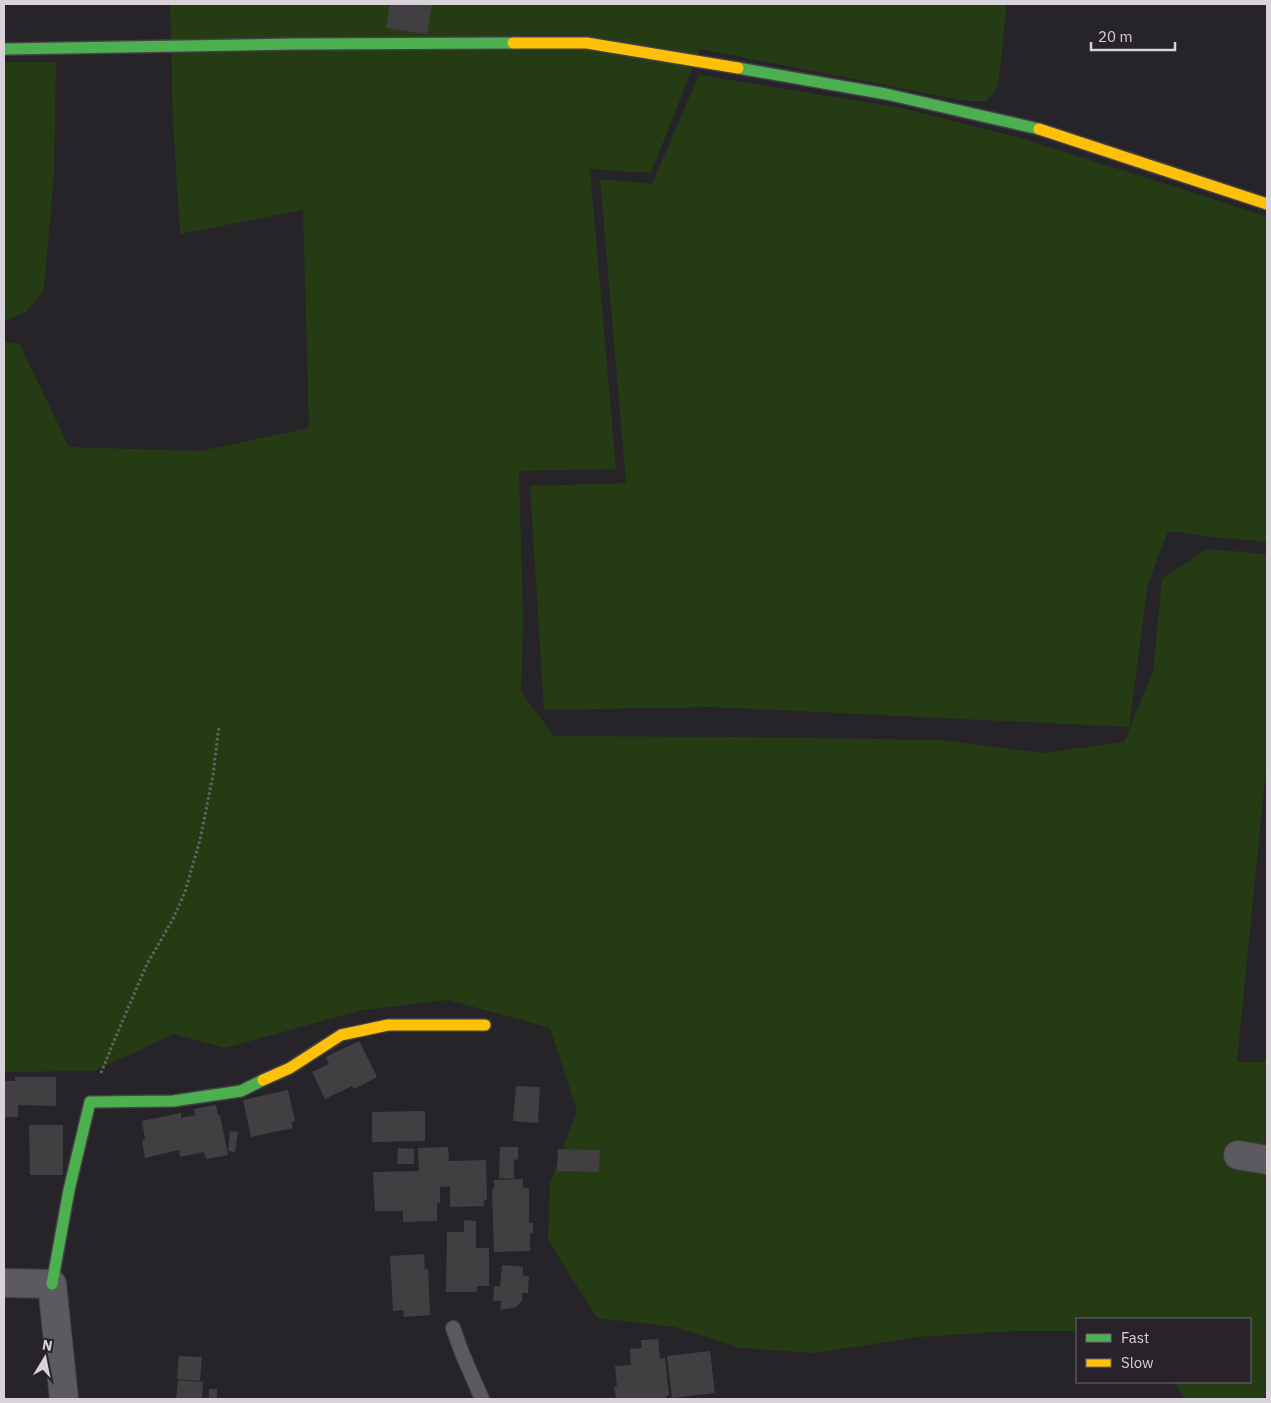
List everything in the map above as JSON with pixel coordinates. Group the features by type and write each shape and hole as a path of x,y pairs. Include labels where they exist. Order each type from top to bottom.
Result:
{"street":[{"path":"4,49 306,44 587,43 886,94 1048,131 1267,204"},
{"path":"64,1399 52,1284 69,1190 90,1102 173,1101 241,1090 290,1068 341,1035 388,1025 485,1025"},
{"path":"1238,1155 1267,1160"},
{"path":"4,1283 52,1284"}],"lane":[{"path":"453,1328 482,1399"}],"path":[{"path":"90,1102 147,964 173,919 185,892 202,831 219,726"}],"green space":[{"path":"170,4 1007,4 998,86 987,101 966,101 700,49 651,173 590,169 616,469 519,471 523,621 521,692 554,736 942,740 1042,753 1124,742 1153,671 1162,579 1207,549 1267,554 1267,759 1237,1062 1267,1062 1267,1394 1262,1399 1184,1399 1174,1383 1251,1383 1251,1318 1076,1318 1076,1331 1014,1331 918,1337 816,1353 741,1348 675,1327 597,1318 548,1240 550,1183 577,1111 550,1028 449,1000 362,1010 225,1048 174,1034 94,1071 4,1072 4,342 19,343 69,447 200,451 309,428 303,210 180,234 173,121"},
{"path":"4,62 56,62 54,175 44,289 26,312 7,320 4,320"},
{"path":"699,75 898,107 1017,137 1267,217 1267,542 1168,531 1148,584 1129,727 714,707 544,710 530,486 626,483 600,179 652,184"}],"building":[{"path":"390,4 432,4 427,34 386,28"},
{"path":"359,1041 377,1077 354,1089 352,1086 325,1099 312,1072 329,1064 326,1057"},
{"path":"15,1077 56,1077 56,1106 18,1105 18,1117 4,1117 4,1081 15,1081"},
{"path":"516,1086 540,1087 538,1123 513,1121"},
{"path":"288,1090 295,1121 291,1122 293,1128 251,1137 243,1100"},
{"path":"216,1105 218,1115 220,1115 228,1155 206,1159 204,1152 180,1157 179,1150 145,1158 142,1141 145,1140 142,1121 181,1113 181,1118 195,1115 194,1109"},
{"path":"425,1111 425,1141 372,1142 372,1112"},
{"path":"29,1125 63,1125 63,1175 30,1175"},
{"path":"230,1131 238,1132 235,1152 228,1151"},
{"path":"448,1147 449,1161 486,1160 487,1200 484,1200 484,1206 450,1207 450,1186 440,1187 440,1203 437,1203 437,1221 403,1222 403,1211 375,1211 373,1172 419,1171 418,1148"},
{"path":"500,1147 518,1147 518,1160 514,1159 514,1179 499,1178"},
{"path":"398,1148 414,1149 414,1164 397,1164"},
{"path":"558,1149 600,1150 599,1172 557,1171"},
{"path":"523,1179 523,1188 529,1188 529,1223 533,1223 533,1234 530,1233 530,1251 494,1252 492,1189 494,1189 494,1180"},
{"path":"464,1220 476,1221 476,1248 489,1248 489,1286 477,1286 477,1292 446,1292 447,1232 464,1232"},
{"path":"424,1254 425,1269 428,1269 430,1315 404,1317 403,1310 393,1311 390,1256"},
{"path":"502,1265 523,1267 523,1276 529,1276 528,1293 522,1293 522,1301 516,1307 500,1310 501,1301 493,1301 494,1286 500,1286"},
{"path":"658,1339 660,1359 665,1358 669,1395 666,1396 667,1399 616,1399 614,1387 617,1386 615,1366 631,1365 630,1349 642,1348 641,1340"},
{"path":"710,1351 715,1393 672,1398 667,1356"},
{"path":"179,1356 202,1357 200,1381 177,1379"},
{"path":"178,1380 203,1382 202,1399 176,1399"},
{"path":"209,1389 217,1389 217,1399 209,1399"}],"traffic: fast":[{"path":"4,49 296,44 513,43"},
{"path":"738,68 886,94 1039,129"},
{"path":"52,1284 69,1190 90,1102 173,1101 241,1091 263,1080"}],"traffic: slow":[{"path":"513,43 587,43 738,68"},
{"path":"1039,129 1267,204"},
{"path":"263,1080 290,1068 341,1035 388,1025 485,1025"}]}
